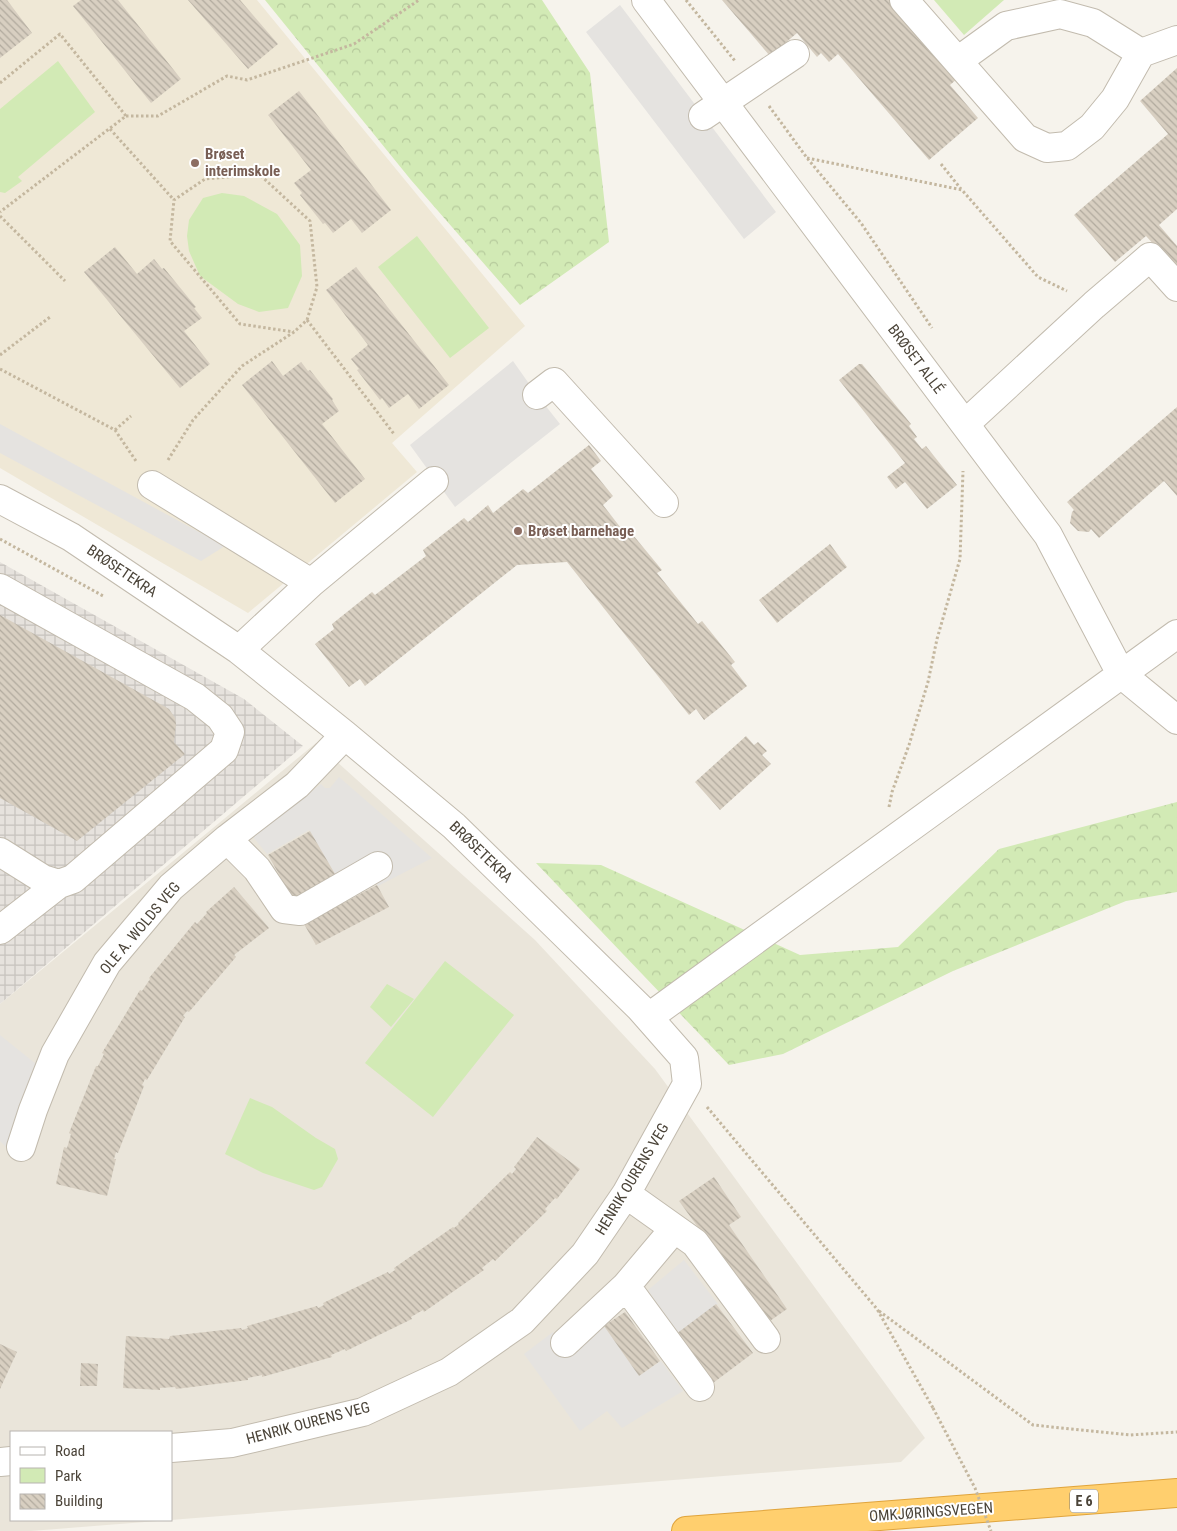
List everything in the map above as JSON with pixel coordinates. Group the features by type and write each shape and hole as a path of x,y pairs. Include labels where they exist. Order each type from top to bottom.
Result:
{"highway":[{"name":"OMKJØRINGSVEGEN","path":"686,1531 1177,1493"}],"street":[{"name":"BRØSET ALLÉ","path":"646,0 713,109 764,177 964,424 1048,535 1121,674 1177,720"},
{"path":"904,0 959,60 1025,138 1047,148 1067,146 1092,127 1115,99 1141,53 1177,40"},
{"path":"959,60 1006,26 1058,7 1093,23 1141,53"},
{"path":"713,109 753,84 795,54"},
{"path":"964,424 1094,305 1150,257 1177,287"},
{"path":"537,395 554,382 664,502"},
{"path":"239,650 311,583 434,480"},
{"path":"152,485 311,583"},
{"name":"BRØSETEKRA","path":"0,499 71,537 239,650 345,734 454,826 649,1017 684,1058 687,1084"},
{"path":"0,588 195,697 220,717 230,732 224,750 73,879 59,884 0,930"},
{"path":"649,1017 1177,634"},
{"name":"OLE A. WOLDS VEG","path":"21,1147 55,1054 107,963 171,888 227,839 296,785 345,734"},
{"path":"227,839 257,868 284,909 300,912 378,866"},
{"path":"0,852 42,879 59,884"},
{"name":"HENRIK OURENS VEG","path":"172,1448 232,1443 363,1412 448,1372 522,1321 586,1254 626,1194 687,1084"},
{"path":"626,1194 695,1244 766,1339"},
{"path":"565,1342 626,1286 674,1229"},
{"path":"626,1286 700,1387"}],"path":[{"path":"0,212 126,116 158,116 227,76 246,80 354,44 419,0"},
{"path":"686,0 753,84 807,158 861,223 936,334"},
{"path":"0,83 60,34 126,116"},
{"path":"110,129 174,200 170,240 240,324 294,332"},
{"path":"807,158 962,190"},
{"path":"941,164 1038,277 1080,296 1094,305"},
{"path":"0,369 115,430 152,485 193,420 242,366 294,332 306,320 317,287 310,221 259,174 205,179 174,200"},
{"path":"0,216 65,281"},
{"path":"0,356 50,317"},
{"path":"306,320 394,434"},
{"path":"115,430 131,416"},
{"path":"883,848 892,792 909,745 928,682 937,639 960,558 964,424"},
{"path":"0,539 112,601"},
{"path":"687,1084 877,1309 933,1408 975,1488 991,1531"},
{"path":"877,1309 1033,1425 1130,1436 1177,1432"}],"shaded area":[{"name":"Brøset interimskole","path":"0,0 257,0 525,326 392,443 417,472 248,613 0,468"},
{"path":"620,5 776,212 744,239 586,32"},
{"path":"513,361 560,424 455,507 410,445"},
{"path":"0,424 225,546 201,561 0,453"},
{"path":"0,562 244,699 303,746 0,1004"},
{"path":"316,743 535,940 655,1069 925,1438 901,1462 172,1520 172,1431 10,1431 10,1521 157,1521 31,1531 0,1531 0,1004"},
{"path":"339,777 432,858 378,886 362,859 335,874 309,830 267,854 253,837 321,784 325,788 330,788"},
{"path":"0,1035 36,1064 6,1147 0,1141"},
{"path":"684,1260 718,1304 677,1334 648,1290"},
{"path":"606,1326 640,1375 661,1361 683,1391 622,1428 607,1411 580,1431 524,1354 553,1332 568,1352"}],"green space":[{"path":"265,0 542,0 590,73 609,242 520,305 411,180"},
{"path":"934,0 1004,0 964,35"},
{"path":"58,61 95,112 18,177 22,181 5,193 0,192 0,109"},
{"path":"222,193 244,196 277,214 300,245 302,276 288,308 259,312 238,304 200,276 189,251 187,236 189,220 203,198"},
{"path":"417,236 489,328 450,358 378,267"},
{"path":"1177,802 1177,892 1126,901 953,971 783,1054 729,1065 536,863 601,865 800,955 898,947 999,849"},
{"path":"445,961 514,1015 433,1117 365,1063"},
{"path":"387,984 414,999 391,1027 370,1007"},
{"path":"250,1098 272,1107 335,1149 338,1159 322,1187 314,1190 263,1173 225,1154"}],"building":[{"path":"0,0 7,0 32,33 0,58"},
{"path":"81,0 118,0 181,79 151,103 73,6"},
{"path":"188,0 240,0 278,44 248,69"},
{"path":"722,0 891,0 958,78 950,85 978,118 929,160 838,54 829,62 821,53 817,57 797,33 770,56"},
{"path":"1177,68 1177,209 1159,225 1177,246 1177,268 1146,236 1115,262 1074,215 1168,134 1140,101"},
{"path":"299,91 391,210 362,233 351,219 333,233 325,223 323,224 300,195 302,193 294,183 311,170 268,115"},
{"path":"115,247 137,274 154,259 162,269 164,268 196,307 194,308 202,318 184,331 210,364 180,388 84,272"},
{"path":"356,267 449,385 419,409 408,394 389,408 382,398 380,400 351,359 368,345 326,290"},
{"path":"272,361 283,376 301,362 308,371 310,370 333,399 339,411 322,424 365,479 335,503 242,385"},
{"path":"859,364 862,364 911,424 909,426 917,437 914,439 922,449 926,446 957,485 927,509 905,482 896,489 887,477 905,463 839,380"},
{"path":"1177,407 1177,496 1164,481 1099,538 1091,529 1089,532 1078,531 1070,523 1074,510 1067,502"},
{"path":"589,445 601,461 591,469 613,496 603,505 624,532 628,529 662,570 657,573 698,624 702,621 735,662 731,665 747,686 704,720 696,709 689,715 567,562 517,565 365,686 360,679 349,687 315,644 334,629 332,624 372,592 375,595 426,556 423,550 464,518 468,522 488,505 493,513 523,489 528,493"},
{"path":"830,544 847,567 777,623 759,600"},
{"path":"0,615 169,709 175,718 174,742 185,754 77,841 0,798"},
{"path":"746,736 754,745 758,742 767,751 762,755 771,764 720,810 695,782"},
{"path":"310,831 335,874 293,899 268,855"},
{"path":"377,885 389,907 316,945 304,924"},
{"path":"234,887 269,928 234,955 236,957 189,1012 187,1011 183,1016 185,1017 147,1080 145,1079 142,1085 144,1086 118,1153 116,1152 107,1196 56,1184 64,1147 67,1148 71,1134 69,1133 96,1066 98,1066 104,1054 102,1053 149,978 195,922 197,924 206,912"},
{"path":"537,1137 580,1169 557,1199 555,1198 545,1209 547,1211 495,1261 493,1259 482,1268 484,1270 424,1312 423,1310 411,1317 412,1319 346,1351 345,1349 331,1355 332,1357 262,1377 262,1375 248,1378 248,1380 176,1389 175,1387 160,1388 160,1390 123,1388 126,1336 169,1339 170,1336 241,1328 242,1330 248,1328 247,1326 317,1306 318,1308 324,1305 323,1303 388,1272 389,1274 395,1270 394,1268 459,1224 510,1172 512,1174 516,1169 514,1167"},
{"path":"714,1177 741,1217 729,1225 787,1309 767,1323 679,1201"},
{"path":"716,1304 753,1353 713,1383 676,1334"},
{"path":"625,1312 660,1361 639,1376 604,1326"},
{"path":"0,1344 17,1352 0,1389"},
{"path":"81,1363 98,1364 97,1386 80,1386"}],"place":[{"name":"Brøset interimskole","path":"195,163"},
{"name":"Brøset barnehage","path":"518,531"}]}
